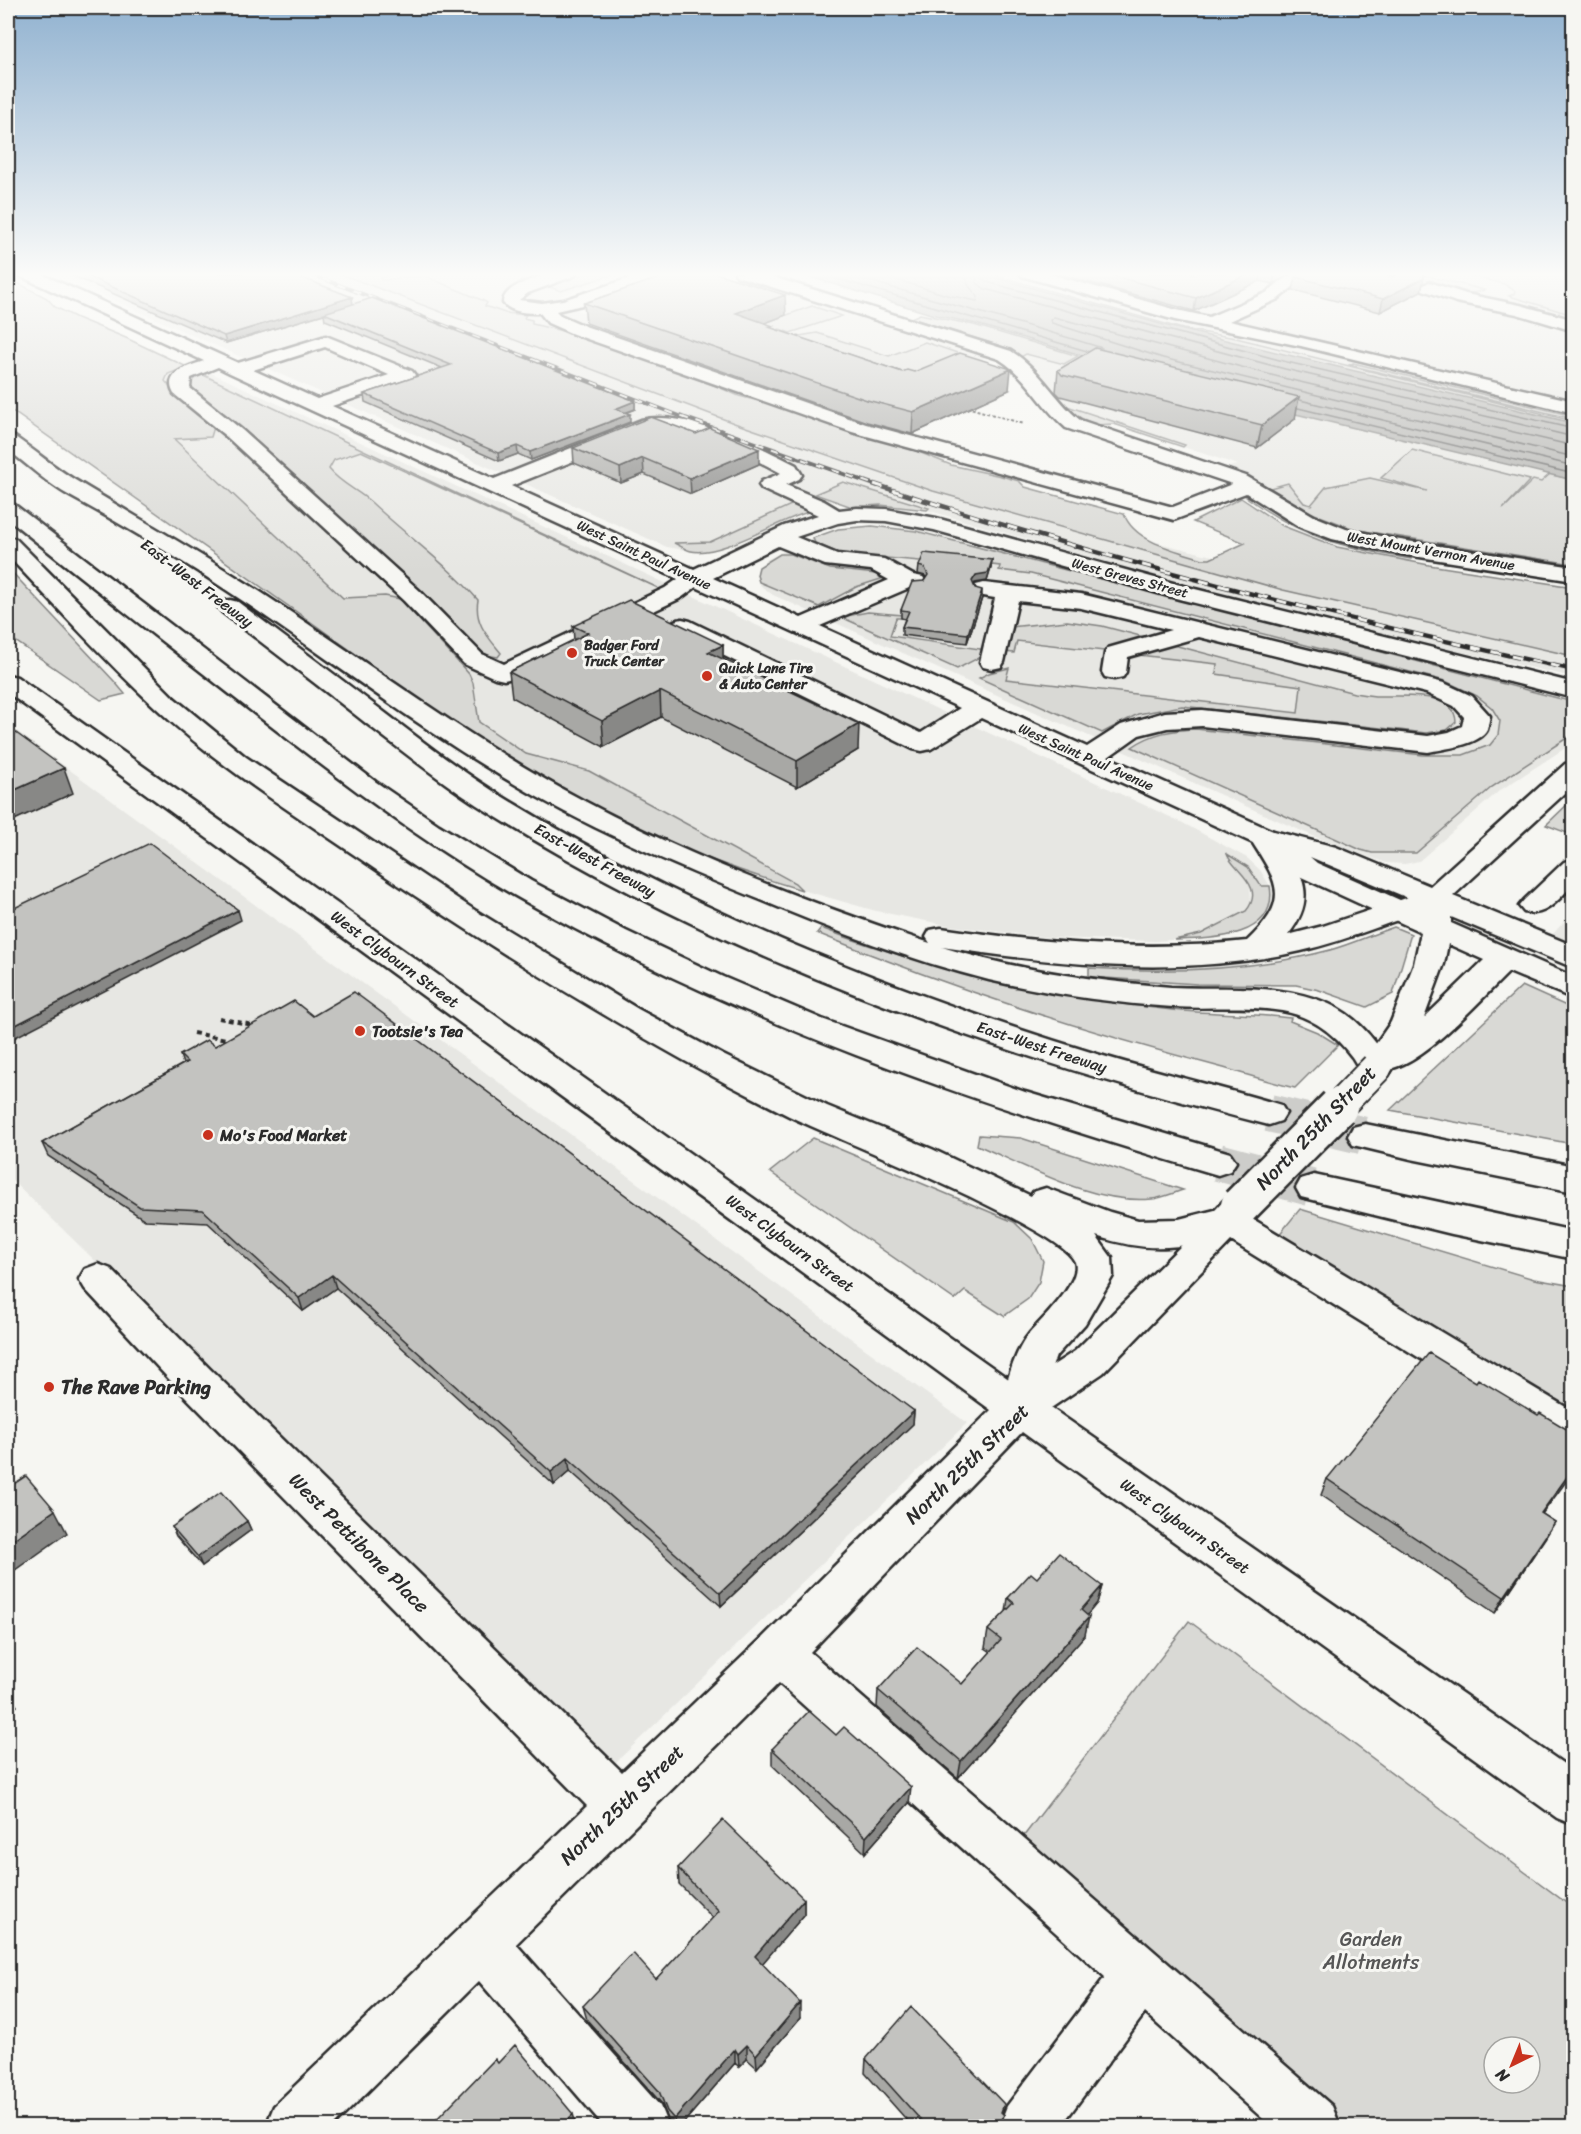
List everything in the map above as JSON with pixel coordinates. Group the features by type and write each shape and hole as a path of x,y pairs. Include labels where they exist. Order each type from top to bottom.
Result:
{"main road":[{"name":"West Greves Street","path":"192,373 185,374 181,379 181,390 234,434 395,581 473,659 504,673 673,593 694,578 778,538 835,517 857,514 918,519 1187,594 1574,691"},
{"name":"West Saint Paul Avenue","path":"245,373 1263,837 1326,853 1436,912 1504,958 1574,989"},
{"path":"316,405 406,375 400,373"},
{"path":"701,373 859,428 1174,514 1249,485"},
{"name":"West Mount Vernon Avenue","path":"1029,373 1059,412 1072,424 1249,485 1299,517 1340,534 1394,546 1574,574"},
{"path":"1427,373 1574,407"},
{"path":"493,486 648,424 662,423 680,425 774,461 789,469 792,475 769,485 817,504 835,517"},
{"name":"East-West Freeway","path":"8,441 460,782 591,860 728,929 826,971 919,1006 1114,1071 1269,1113"},
{"path":"62,481 213,571 397,696 551,794 673,854 909,947 1026,978 1118,992 1178,997 1270,1000 1299,1004 1319,1012 1350,1033 1364,1048 1376,1068 1433,1028 1504,958"},
{"path":"8,509 344,770 426,830 547,902 659,960 811,1027 980,1090 1218,1162"},
{"path":"778,538 833,560 876,564 911,582 828,613 801,627"},
{"path":"8,544 165,703 237,763 465,917 627,1016 732,1074 815,1114 920,1158 1053,1223 1076,1238 1093,1258 1094,1276 1071,1313 1039,1349 1019,1408"},
{"path":"992,662 996,591 1081,601 1435,688 1463,701 1478,716 1474,730 1456,739 1428,744 1202,717 1166,720 1130,730 1089,758"},
{"path":"642,607 922,743 979,708"},
{"path":"1114,672 1117,653 1197,630"},
{"name":"West Clybourn Street","path":"8,682 1019,1408 1574,1801"},
{"path":"766,892 886,927 994,946 1079,954 1153,956 1256,950 1326,935 1396,908 1436,912 1574,770"},
{"name":"West Saint Paul Avenue","path":"1263,837 1307,869 1396,908"},
{"path":"1256,950 1287,917 1292,899 1292,885 1263,837"},
{"path":"1534,906 1574,868"},
{"name":"West Saint Paul Avenue","path":"1436,912 1574,958"},
{"name":"North 25th Street","path":"294,2127 778,1653 1019,1408 1089,1362 1376,1068 1406,1023 1414,1006 1429,964 1436,912"},
{"path":"1365,1136 1574,1179"},
{"path":"920,1158 1029,1194 1119,1228 1146,1235 1178,1233 1234,1214 1574,1433"},
{"path":"1314,1188 1574,1245"},
{"name":"West Pettibone Place","path":"98,1279 196,1381 621,1806"},
{"path":"778,1653 1312,2127"},
{"path":"481,1943 640,2127"},
{"path":"1027,2127 1140,1975"}],"path":[{"path":"965,407 1024,424"},
{"path":"219,1018 262,1027"},
{"path":"193,1033 237,1041"}],"shaded area":[{"path":"157,373 211,373 1181,822 1247,858 1260,870 1270,886 1250,886 1251,903 1246,911 1201,934 1188,939 1155,941 1052,938 951,926 876,911 802,890 795,883 589,771 526,754 479,722 473,683 400,599 385,596 343,598 173,438 210,437 149,375"},
{"path":"276,373 938,373 892,387 809,426 898,459 1163,544 1573,644 1573,677 1411,641 1171,581 927,510 928,508 843,482 691,551 667,547"},
{"path":"1040,373 1146,373 1283,411 1550,474 1541,482 1533,480 1507,508 1502,510 1370,478 1326,487 1307,511 1270,488 1224,468 1238,465 1114,424 1086,422 1051,394 1054,392"},
{"path":"1362,373 1573,373 1573,423"},
{"path":"860,526 907,529 1573,702 1573,743 1499,791 1419,861 1405,864 1386,863 1315,837 773,595 761,586 757,579 759,567 768,559 817,536 838,529"},
{"path":"8,725 967,1423 613,1765 8,1176"},
{"path":"1573,912 1573,945 1552,935"}],"green space":[{"path":"8,373 172,373 168,374 165,381 174,392 214,427 211,437 174,439 343,598 385,596 400,599 469,674 473,683 479,722 526,754 589,771 795,883 802,890 733,868 665,841 599,810 535,775 425,703 8,408"},
{"path":"198,373 658,588 361,451 334,460 329,469 334,474 367,498 440,562 478,600 480,623 501,653 498,657 485,655 291,476 188,387 187,380"},
{"path":"601,373 680,373 739,396 790,409 901,445 951,465 1019,481 1025,487 1124,514 1129,524 1147,538 1169,549 1203,559 1210,559 1245,543 1193,522 1241,498 1283,526 1337,547 1429,565 1573,587 1573,656 1283,590 933,491 734,423"},
{"path":"863,373 938,373 892,387"},
{"path":"1349,373 1376,373 1573,421 1573,429"},
{"path":"1380,373 1393,373 1573,416 1573,419"},
{"path":"1064,405 1185,445 1183,447 1114,424 1095,425 1075,415"},
{"path":"1412,450 1530,480 1503,509 1533,480 1541,482 1550,474 1573,480 1573,564 1357,530 1309,512 1270,488 1288,483 1304,503 1311,505 1326,487 1370,478 1427,491 1381,478"},
{"path":"843,482 929,508 927,510 880,505 852,507 815,494"},
{"path":"1251,496 1282,518 1308,532 1337,542 1411,557 1411,559 1344,545 1306,532 1287,523 1246,497"},
{"path":"793,504 808,512 718,549 689,550 674,543 710,542"},
{"path":"872,526 916,531 1573,702 1573,734 1492,787 1416,853 1372,853 1361,850 1132,747 1147,738 1162,733 1196,729 1423,755 1463,755 1490,745 1498,735 1500,721 1492,708 1477,696 1445,681 1031,574 999,570 1000,566 841,554 815,543 813,538 838,529"},
{"path":"780,554 791,554 830,569 876,574 881,576 881,579 856,587 819,607 759,582 757,575 759,567"},
{"path":"8,568 125,694 101,700 8,636"},
{"path":"868,612 902,615 901,618 896,618 890,636 987,650 982,656 957,669 841,617"},
{"path":"1067,621 1102,626 1148,638 1104,651 1017,641 1014,653 1005,652 1010,627"},
{"path":"1170,644 1354,693 1424,697 1436,700 1446,704 1453,711 1456,722 1447,730 1426,733 1182,706 1138,714 1102,733 979,678 1009,668 1006,679 1298,713 1301,686 1216,674 1217,664 1130,654"},
{"path":"1573,799 1573,827 1567,833 1546,825"},
{"path":"1227,854 1248,867 1261,886 1270,886 1270,903 1264,917 1253,926 1239,932 1205,939 1174,940 1201,934 1246,911 1253,894 1251,886"},
{"path":"1394,927 1411,934 1393,994 1367,1007 1319,990 1296,985 1197,984 1089,977 1089,968 1180,970 1271,962 1330,950"},
{"path":"821,928 907,957 1038,990 1172,1010 1291,1018 1290,1021 1317,1032 1338,1045 1295,1088 1016,1007 916,972 817,933"},
{"path":"1522,986 1573,1009 1573,1144 1390,1110"},
{"path":"979,1135 1021,1138 1183,1190 1156,1198 1130,1199 1085,1190 977,1145"},
{"path":"813,1138 1014,1222 1032,1239 1043,1261 1039,1282 1028,1299 1004,1316 965,1291 955,1300 770,1172"},
{"path":"1300,1209 1534,1279 1573,1286 1573,1420 1273,1242"},
{"name":"Garden Allotments","path":"1189,1621 1573,1908 1573,2126 1336,2126 1162,1973 1020,1841"}],"water":[{"path":"1143,373 1362,373 1573,423 1573,480 1283,411"}],"building":[{"path":"428,373 562,373 635,401 615,409 630,414 530,452 517,446 498,453 364,394"},
{"path":"787,373 1003,373 913,412 867,400"},
{"path":"1060,373 1197,373 1299,397 1262,425 1062,375"},
{"path":"651,417 696,434 710,428 759,449 690,478 643,458 620,468 573,448"},
{"path":"924,553 992,560 988,573 976,575 972,581 975,588 982,590 968,634 902,627 909,611 901,610 912,582 924,581 928,575 925,568 919,566"},
{"path":"629,600 723,645 708,652 859,724 797,761 660,691 602,721 509,672 588,633 573,626"},
{"path":"8,727 64,768 8,793"},
{"path":"150,843 238,910 8,1029 8,911"},
{"path":"354,992 914,1411 720,1593 568,1458 551,1472 332,1275 299,1298 203,1210 140,1207 42,1143 187,1062 180,1055 207,1040 215,1046 294,1001 313,1016"},
{"path":"1429,1353 1476,1382 1478,1379 1538,1415 1540,1413 1574,1432 1574,1467 1541,1513 1555,1522 1504,1597 1327,1479"},
{"path":"26,1476 55,1510 8,1543 8,1488"},
{"path":"221,1492 247,1521 198,1557 172,1527"},
{"path":"1059,1553 1102,1586 1081,1610 1089,1617 961,1761 878,1690 917,1647 962,1684 1001,1640 988,1630 1014,1603 1008,1598 1031,1573 1037,1578"},
{"path":"809,1711 836,1735 844,1727 911,1787 866,1837 772,1749"},
{"path":"723,1820 804,1899 755,1956 800,2003 756,2055 747,2045 738,2054 735,2049 674,2119 667,2111 659,2091 583,2006 633,1953 656,1979 719,1911 678,1868"},
{"path":"911,2007 1004,2104 1001,2112 1004,2115 995,2127 927,2127 866,2059"},
{"path":"515,2045 573,2114 567,2121 572,2127 429,2127 495,2059 498,2063"}],"tunnel":[{"path":"1269,1113 1365,1136"},
{"path":"1218,1162 1314,1188"}],"railway":[{"path":"567,373 685,418 878,486"},
{"path":"874,484 1134,563 1397,630 1574,670"}],"place":[{"name":"Badger Ford Truck Center","path":"572,653"},
{"name":"Quick Lane Tire & Auto Center","path":"707,676"},
{"name":"Tootsie's Tea","path":"360,1031"},
{"name":"Mo's Food Market","path":"208,1135"},
{"name":"The Rave Parking","path":"49,1387"}]}
